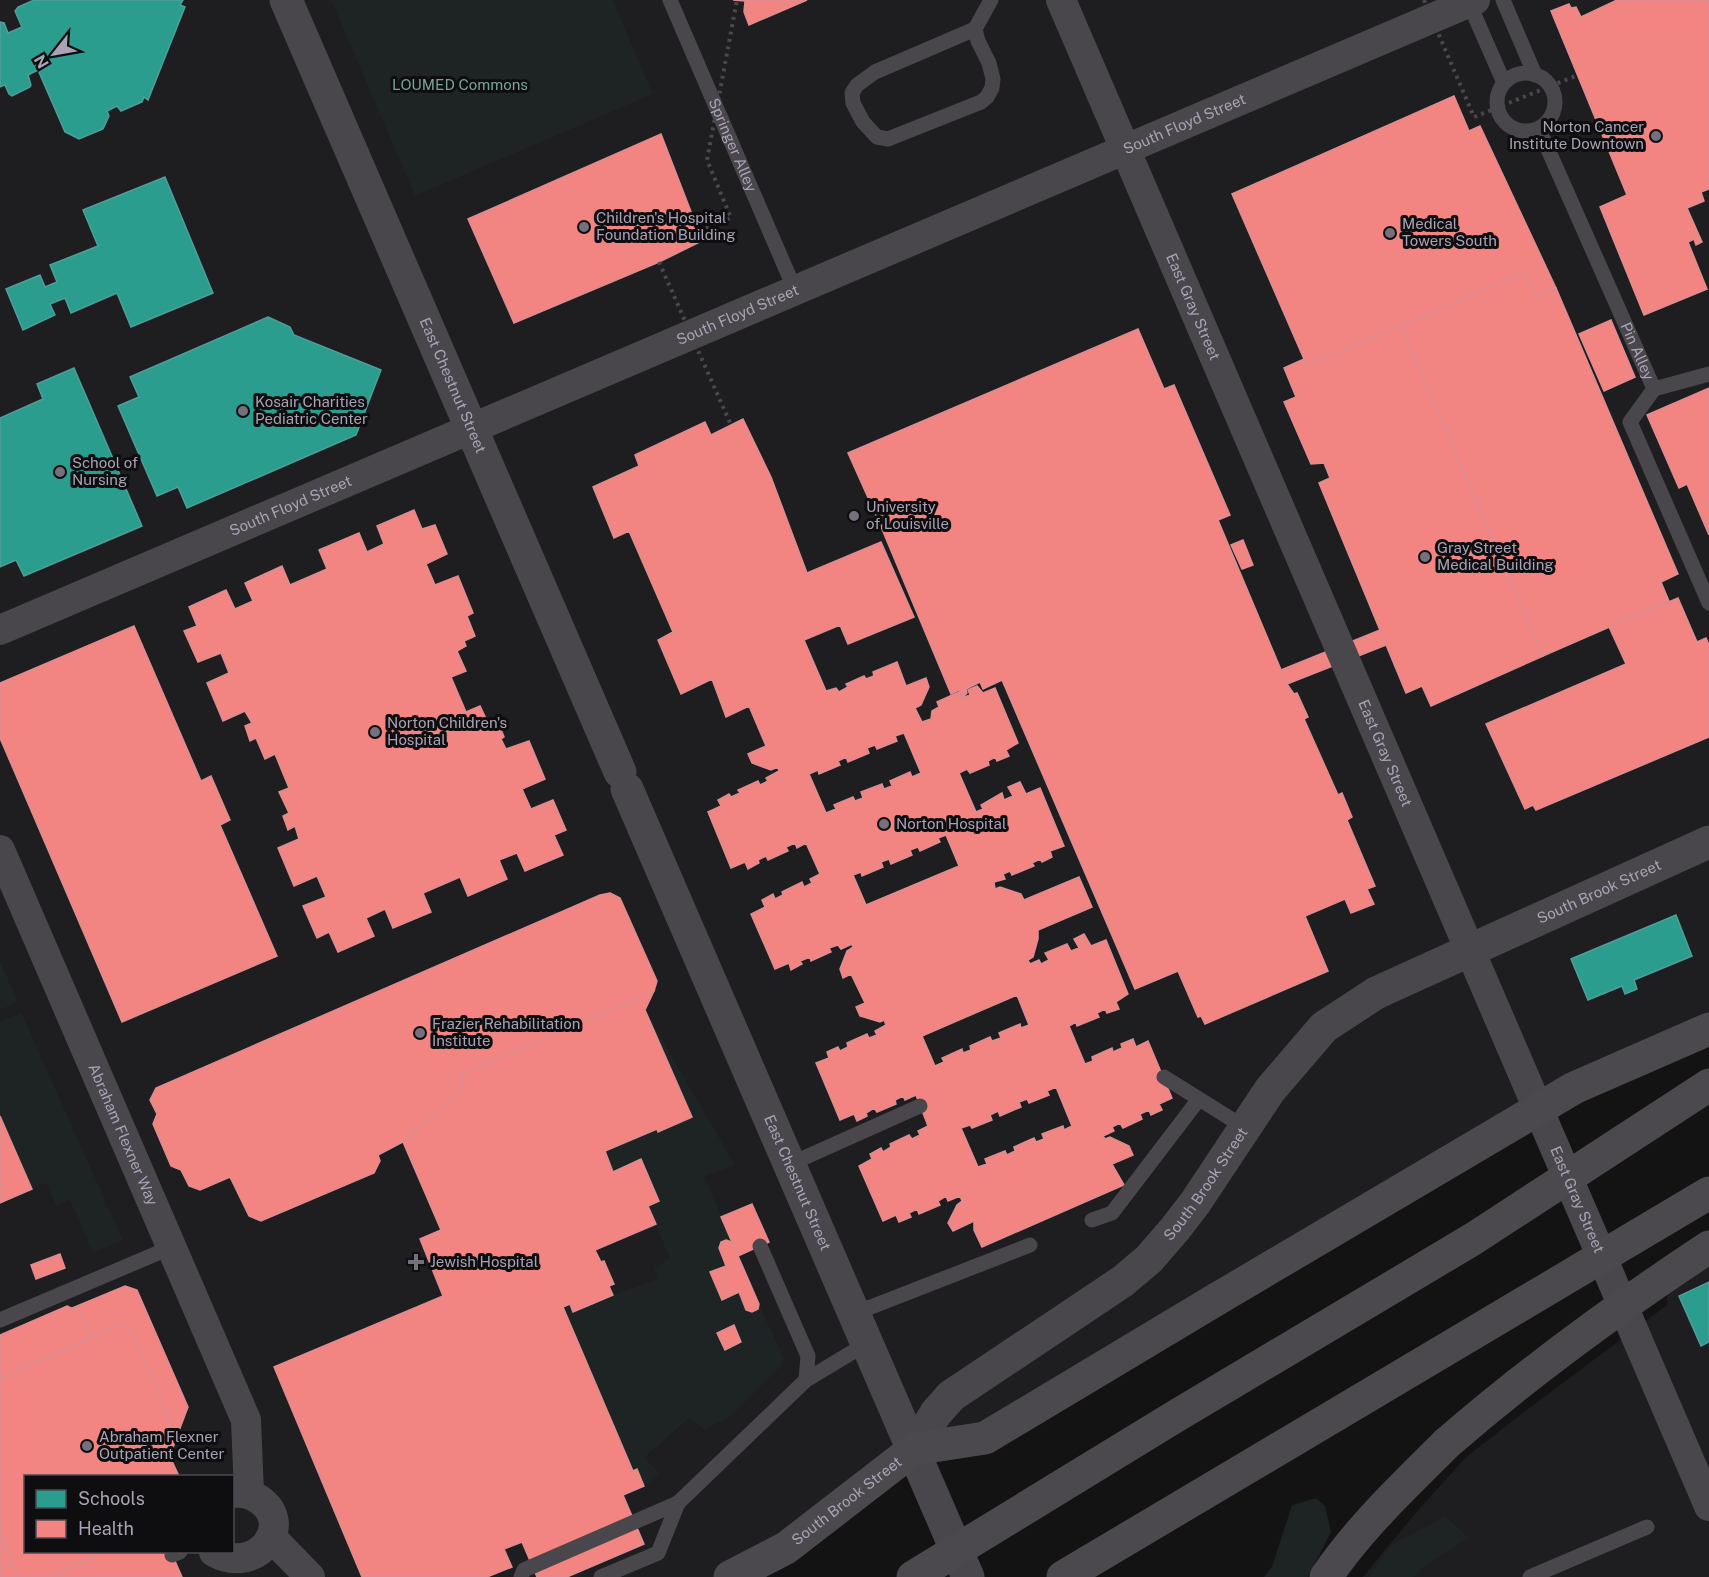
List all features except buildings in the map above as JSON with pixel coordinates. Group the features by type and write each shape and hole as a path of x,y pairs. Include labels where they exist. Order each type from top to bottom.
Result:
{"highway":[{"path":"914,1449 985,1438 1574,1088 1709,1029"},
{"path":"913,1577 1176,1416 1473,1239 1709,1085"},
{"path":"1063,1577 1709,1193"},
{"path":"1326,1577 1389,1501 1447,1443 1590,1329 1709,1247"}],"main road":[{"name":"South Brook Street","path":"730,1577 786,1548 914,1449"}],"street":[{"name":"East Chestnut Street","path":"286,0 968,1577"},
{"name":"East Gray Street","path":"1061,0 1709,1506"},
{"name":"South Floyd Street","path":"0,630 1472,1"},
{"name":"South Brook Street","path":"914,1449 936,1413 951,1396 1124,1281 1149,1258 1195,1203 1270,1090 1324,1027 1376,993 1709,842"},
{"name":"Abraham Flexner Way","path":"0,850 246,1419 241,1493"},
{"path":"217,1553 233,1561 246,1561 257,1557 266,1549 272,1538 274,1527 272,1515 267,1506 241,1493"},
{"path":"272,1538 310,1577"}],"lane":[{"name":"Springer Alley","path":"670,0 795,290"},
{"path":"975,29 993,79 992,88 981,102 888,139 877,137 868,129 853,103 852,93 857,85 875,72 975,29 991,0"},
{"path":"1503,0 1535,75"},
{"path":"1472,1 1504,83"},
{"path":"1535,75 1545,80 1552,89 1555,100 1554,111 1539,129 1529,132 1517,130 1500,116 1497,105 1498,94 1504,83 1513,76 1535,75"},
{"name":"Pin Alley","path":"1539,129 1654,389 1630,422 1709,603"},
{"path":"1654,389 1709,374"},
{"path":"1164,1077 1244,1127"},
{"path":"1092,1220 1112,1213 1199,1099"},
{"path":"788,1165 920,1106"},
{"path":"853,1314 1030,1245"},
{"path":"760,1246 808,1356 806,1380"},
{"path":"0,1320 172,1247"},
{"path":"521,1577 524,1570 678,1503 806,1380 866,1344"},
{"path":"601,1577 658,1553 678,1503"},
{"path":"1530,1577 1647,1527"}],"path":[{"path":"699,231 731,218 708,160 737,0"},
{"path":"1424,0 1474,117 1578,75"},
{"path":"659,262 731,425"}],"shaded area":[{"name":"University of Louisville","path":"0,0 1709,0 1709,1031 948,1443 730,1577 0,1577"},
{"path":"1709,1264 1709,1577 1363,1577 1466,1457 1667,1305 1667,1283"}],"green space":[{"name":"LOUMED Commons","path":"331,0 613,0 653,94 415,196"},
{"path":"0,961 18,1002 0,1010"},
{"path":"645,1010 735,1165 705,1177 732,1242 726,1240 721,1242 719,1248 726,1266 710,1273 722,1299 739,1292 746,1310 758,1309 759,1304 784,1358 782,1365 731,1416 704,1430 689,1418 645,1457 660,1475 644,1486 633,1471 563,1307 613,1295 657,1279 654,1267 670,1259 648,1206 659,1201 641,1160 613,1172 605,1151 657,1129 659,1132 692,1117"},
{"path":"21,1012 123,1240 93,1253 70,1200 56,1206 46,1183 32,1189 0,1116 0,1022"},
{"path":"1316,1498 1325,1506 1331,1532 1308,1577 1264,1577 1272,1567 1292,1505"},
{"path":"1445,1516 1469,1538 1422,1568 1413,1577 1368,1577 1391,1545"}],"place":[{"name":"Norton Cancer Institute Downtown","path":"1656,136"},
{"name":"Children's Hospital Foundation Building","path":"584,227"},
{"name":"Medical Towers South","path":"1390,233"},
{"name":"Kosair Charities Pediatric Center","path":"243,411"},
{"name":"School of Nursing","path":"60,472"},
{"name":"University of Louisville","path":"854,516"},
{"name":"Gray Street Medical Building","path":"1425,557"},
{"name":"Norton Children's Hospital","path":"375,732"},
{"name":"Norton Hospital","path":"884,824"},
{"name":"Frazier Rehabilitation Institute","path":"420,1033"},
{"name":"Jewish Hospital","path":"416,1262"},
{"name":"Abraham Flexner Outpatient Center","path":"87,1446"}]}
